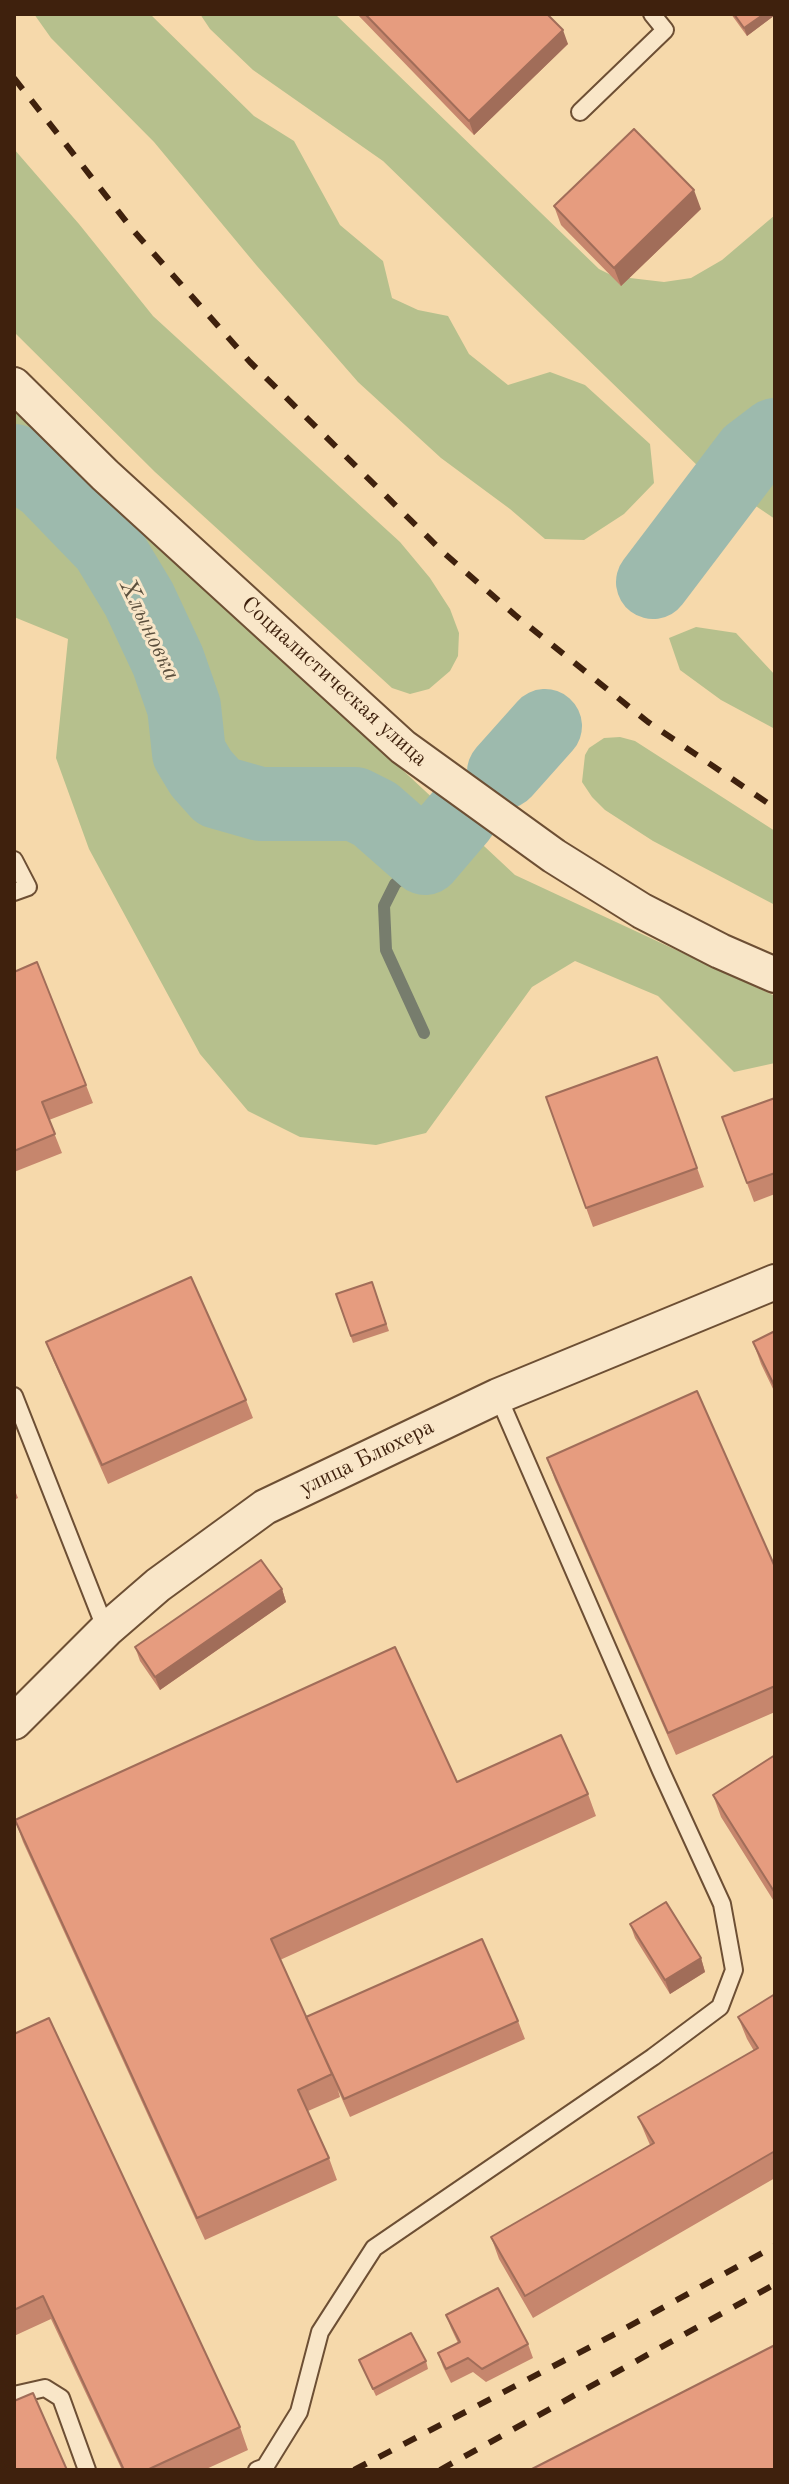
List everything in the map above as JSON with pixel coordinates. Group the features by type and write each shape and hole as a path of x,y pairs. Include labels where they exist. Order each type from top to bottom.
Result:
{"street":[{"name":"Социалистическая улица","path":"14,385 105,475 403,747 554,856 642,911 775,975"},
{"name":"улица Блюхера","path":"14,1722 106,1630 158,1585 265,1507 498,1396 775,1282"}],"lane":[{"path":"580,112 665,30 652,14"},
{"path":"14,860 28,887 14,892"},
{"path":"14,1396 106,1630"},
{"path":"257,2470 265,2467 299,2412 320,2332 374,2248 653,2057 720,2007 734,1970 722,1904 498,1396"},
{"path":"14,2395 45,2388 61,2398 87,2470"}],"green space":[{"path":"34,14 150,14 254,116 294,141 340,225 383,261 392,298 418,310 448,316 469,354 508,385 550,372 585,385 650,444 654,483 624,514 584,540 545,539 441,458 358,382 154,142 51,38"},
{"path":"200,14 335,14 599,269 613,276 664,282 691,278 722,260 775,215 775,519 701,469 383,161 253,70 210,29"},
{"path":"14,149 153,316 400,542 430,578 450,609 459,633 458,656 450,671 429,689 410,694 392,688 155,472 14,332"},
{"path":"14,407 515,875 775,996 775,1063 734,1072 658,996 575,961 532,987 426,1133 376,1145 300,1137 248,1111 200,1054 89,849 56,758 68,639 14,617"},
{"path":"696,627 736,633 775,675 775,729 721,700 680,670 669,638"},
{"path":"620,737 635,741 775,831 775,905 653,841 605,810 592,797 582,782 585,755 589,748 604,738"}],"building":[{"path":"365,14 547,14 563,30 469,121"},
{"path":"734,14 764,14 744,28"},
{"path":"634,129 694,190 614,268 554,206"},
{"path":"37,962 86,1085 42,1102 55,1134 14,1151 14,972"},
{"path":"657,1057 697,1168 586,1208 546,1097"},
{"path":"775,1098 775,1173 747,1183 722,1117"},
{"path":"191,1277 246,1400 102,1465 46,1342"},
{"path":"372,1282 386,1324 351,1336 336,1294"},
{"path":"775,1331 775,1387 753,1342"},
{"path":"697,1391 775,1567 775,1686 668,1733 547,1458"},
{"path":"261,1560 282,1589 155,1677 135,1647"},
{"path":"395,1647 457,1782 561,1735 588,1794 271,1939 332,2074 298,2090 329,2158 197,2218 15,1820"},
{"path":"775,1755 775,1893 713,1795"},
{"path":"666,1902 701,1958 665,1980 630,1924"},
{"path":"482,1939 518,2021 344,2099 306,2017"},
{"path":"775,1994 775,2151 525,2296 491,2237 654,2143 638,2117 758,2048 738,2017"},
{"path":"49,2018 240,2427 147,2470 124,2470 43,2296 14,2310 14,2034"},
{"path":"498,2288 528,2344 482,2369 468,2358 446,2369 438,2353 460,2342 446,2315"},
{"path":"411,2333 426,2361 373,2389 359,2360"},
{"path":"775,2345 775,2470 530,2470"},
{"path":"33,2393 67,2470 14,2470 14,2401"}],"waterway":[{"name":"Хлыновка","path":"653,582 750,454 775,435"},
{"name":"Хлыновка","path":"14,461 47,484 107,546 139,599 168,661 184,707 189,753 218,792 260,804 355,804 375,814 425,858 460,817"},
{"name":"Хлыновка","path":"504,772 545,726"},
{"path":"424,1033 386,950 384,906 395,884 425,858"}],"railway":[{"path":"14,78 132,229 250,362 444,553 515,615 648,722 775,808"},
{"path":"354,2470 615,2334 775,2246"},
{"path":"440,2470 775,2284"}]}
